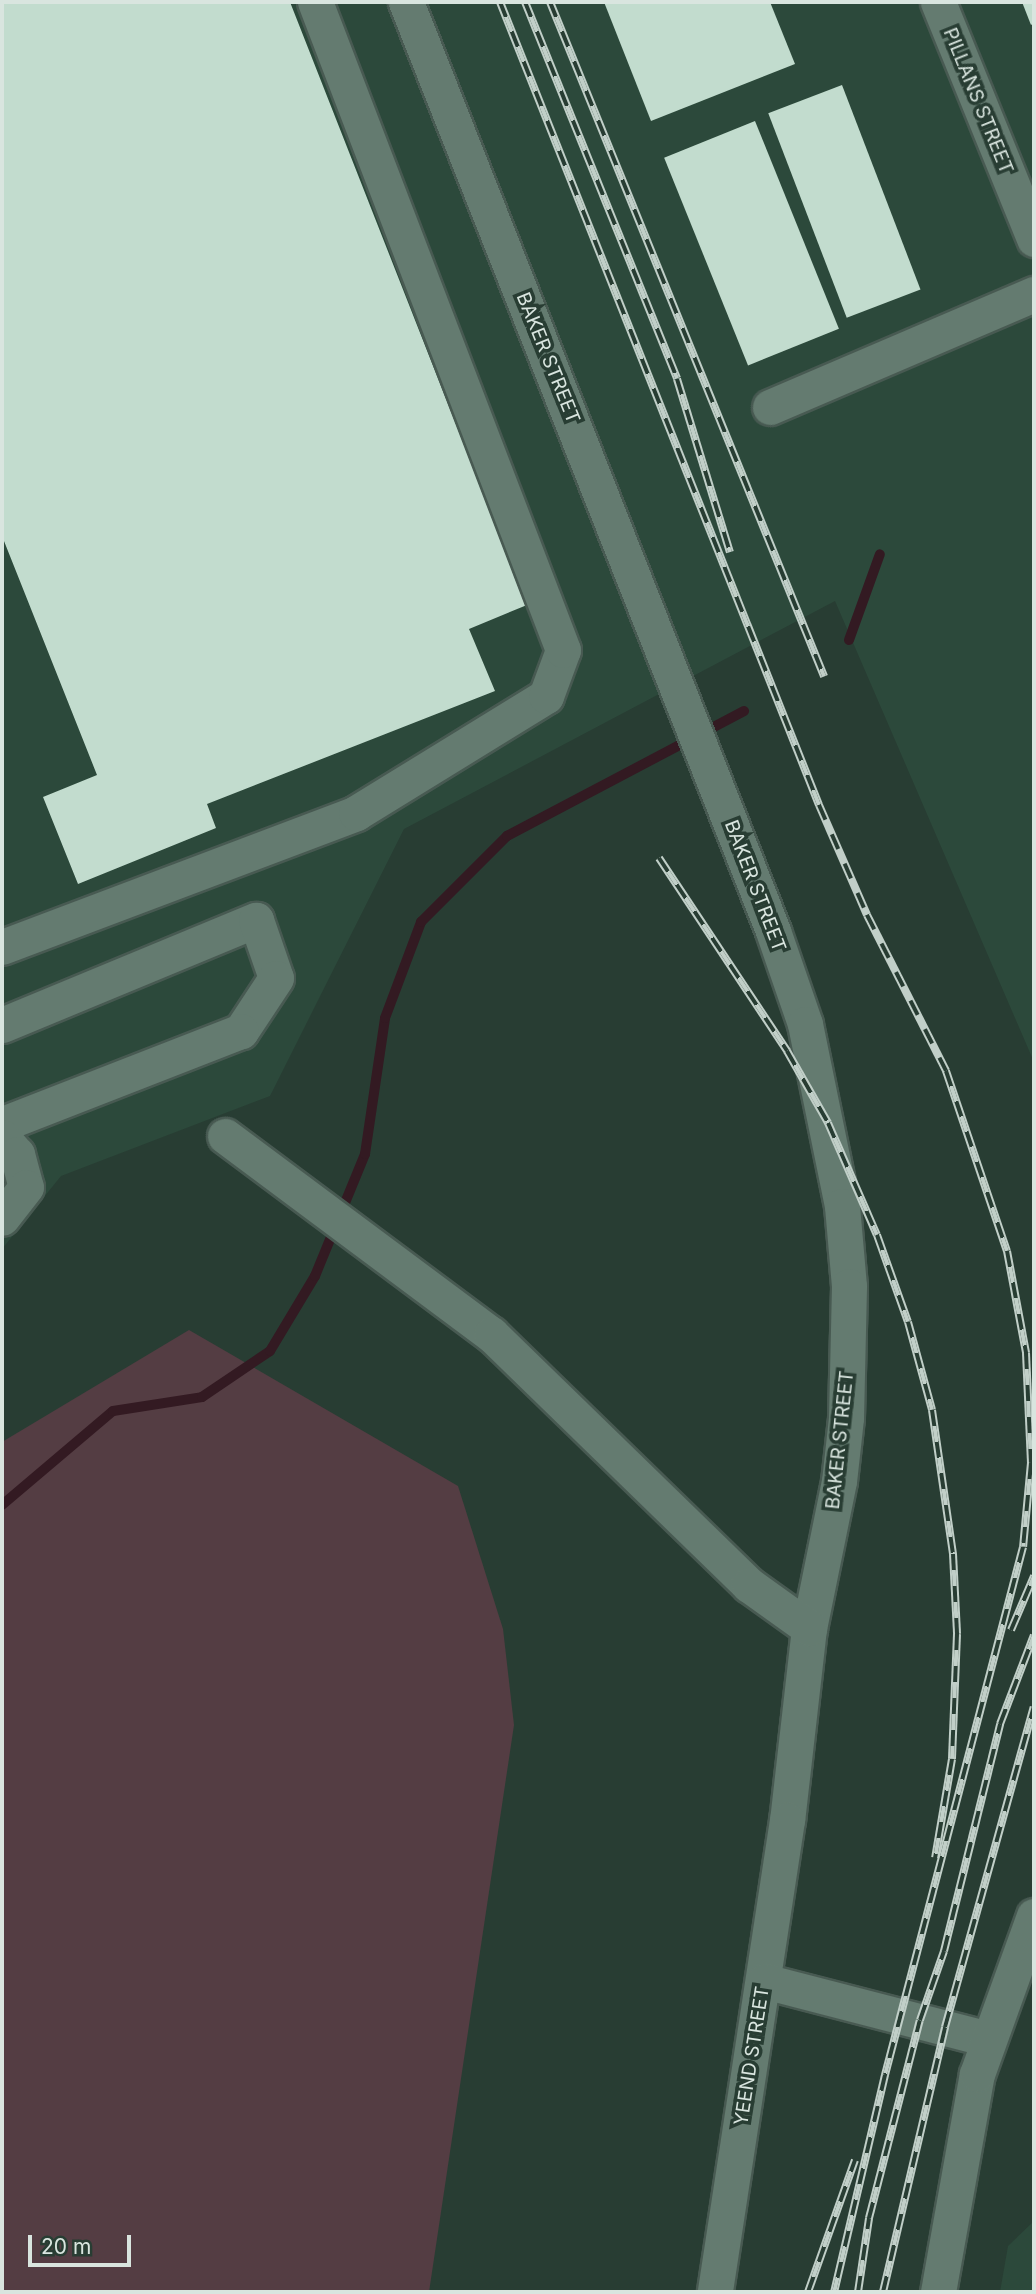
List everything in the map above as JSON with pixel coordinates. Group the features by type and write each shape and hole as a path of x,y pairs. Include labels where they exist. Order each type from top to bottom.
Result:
{"street":[{"path":"2,947 356,813 546,696 563,650 315,2"},
{"name":"BAKER STREET","path":"406,2 673,672 805,1024 842,1206 849,1286 846,1418 839,1481 809,1628 788,1820"},
{"name":"PILLANS STREET","path":"938,2 1034,239"},
{"path":"770,407 1034,295"},
{"path":"2,1024 257,920 276,978 241,1031 2,1124"},
{"path":"225,1136 375,1245 534,1371 749,1586 809,1628"},
{"path":"2,1137 18,1154 26,1187 2,1218"},
{"name":"YEEND STREET","path":"715,2292 788,1820"},
{"path":"938,2292 977,2074 989,2039 1019,1995 1034,1916"},
{"path":"764,1981 989,2039"}],"shaded area":[{"path":"2,2 1034,2 1034,1062 835,601 404,829 270,1096 61,1176 2,1249"},
{"path":"189,1330 458,1486 503,1629 514,1725 429,2292 2,2292 2,1442"},
{"path":"1034,2221 1034,2292 1000,2292 1008,2246"}],"building":[{"path":"2,2 290,2 527,605 469,629 495,691 207,804 216,828 78,884 43,797 97,775 2,536"},
{"path":"604,2 770,2 795,64 651,121"},
{"path":"1022,2 1034,2 1034,23 1031,25"},
{"path":"842,85 920,289 847,318 768,113"},
{"path":"755,121 839,329 748,365 664,158"}],"waterway":[{"path":"849,640 880,554"},
{"path":"2,1505 113,1411 202,1397 270,1351 315,1276 365,1154 385,1018 421,922 507,836 744,711"}],"railway":[{"path":"500,2 819,805 867,915 946,1071 1007,1251 1026,1353 1031,1463 1023,1547 885,2075 834,2292"},
{"path":"525,2 677,379 730,552"},
{"path":"550,2 824,676"},
{"path":"659,858 787,1051 828,1123 877,1235 908,1322 932,1410 953,1554 957,1634 952,1759 935,1858"},
{"path":"1011,1630 1034,1576"},
{"path":"858,2292 869,2218 920,2020 944,1951 1000,1724 1034,1635"},
{"path":"883,2292 945,2027 1034,1707"},
{"path":"808,2292 855,2160"}]}
